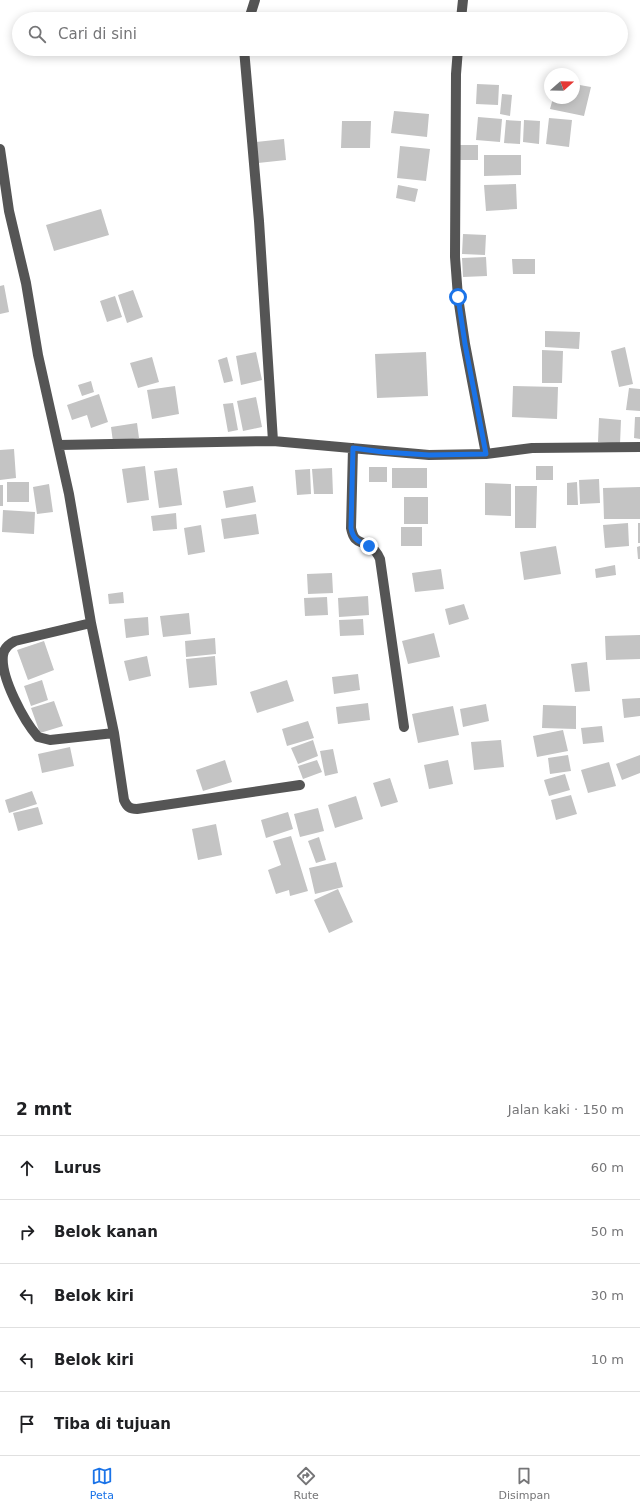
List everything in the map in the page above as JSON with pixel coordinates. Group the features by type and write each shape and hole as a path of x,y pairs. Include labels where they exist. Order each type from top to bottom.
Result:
{"street":[{"path":"251,12 255,0"},
{"path":"462,12 463,0"},
{"path":"245,56 259,220 273,441"},
{"path":"457,56 456,74 455,257 458,297 465,344 486,454"},
{"path":"0,149 9,210 26,283 38,355 59,444 114,733 126,806 131,809 137,809 300,786"},
{"path":"59,444 273,441 429,455 486,454 532,448 640,447"},
{"path":"353,448 352,535 356,540 369,546 378,554 380,559 404,727"},
{"path":"92,623 15,641 8,645 3,654 3,666 7,684 23,716 38,737 50,740 114,733"}],"building":[{"path":"477,84 499,85 498,105 476,104"},
{"path":"580,85 591,87 584,116 550,109 551,104 580,104"},
{"path":"502,94 512,95 510,116 500,114"},
{"path":"394,111 429,114 427,137 391,133"},
{"path":"478,117 502,119 500,142 476,140"},
{"path":"549,118 572,120 569,147 546,144"},
{"path":"506,120 521,121 520,144 504,143"},
{"path":"524,120 540,121 539,144 523,142"},
{"path":"342,121 371,121 370,148 341,148"},
{"path":"284,139 286,160 258,163 256,142"},
{"path":"459,145 478,145 478,160 459,160"},
{"path":"400,146 430,149 426,181 397,178"},
{"path":"484,155 521,155 521,175 484,176"},
{"path":"516,184 517,209 486,211 484,185"},
{"path":"398,185 418,189 415,202 396,198"},
{"path":"101,209 109,235 54,251 46,225"},
{"path":"463,234 486,235 485,255 462,254"},
{"path":"486,257 487,276 463,277 462,258"},
{"path":"512,259 535,259 535,274 513,274"},
{"path":"4,285 9,312 0,314 0,286"},
{"path":"133,290 143,317 127,323 118,295"},
{"path":"115,296 122,317 107,322 100,301"},
{"path":"545,331 580,332 579,349 545,347"},
{"path":"625,347 633,384 619,387 611,351"},
{"path":"542,350 563,351 562,383 542,383"},
{"path":"256,352 262,380 241,385 236,356"},
{"path":"426,352 428,396 377,398 375,354"},
{"path":"152,357 159,382 138,388 130,363"},
{"path":"227,357 233,381 224,383 218,360"},
{"path":"91,381 94,392 82,396 78,385"},
{"path":"175,386 179,414 152,419 147,390"},
{"path":"513,386 558,387 557,419 512,417"},
{"path":"629,388 640,389 640,411 626,410"},
{"path":"99,394 108,422 91,428 87,415 72,420 67,405"},
{"path":"256,397 262,427 243,431 237,401"},
{"path":"233,403 238,430 228,432 223,404"},
{"path":"635,417 640,417 640,439 634,438"},
{"path":"599,418 621,420 620,444 598,442"},
{"path":"137,423 139,438 113,442 111,427"},
{"path":"14,449 16,478 0,480 0,450"},
{"path":"145,466 149,500 127,503 122,469"},
{"path":"536,466 553,466 553,480 536,480"},
{"path":"369,467 387,467 387,482 369,482"},
{"path":"177,468 182,505 159,508 154,471"},
{"path":"332,468 333,494 314,494 312,469"},
{"path":"392,468 427,468 427,488 392,488"},
{"path":"310,469 311,494 297,495 295,470"},
{"path":"599,479 600,503 580,504 579,480"},
{"path":"7,482 29,482 29,502 7,502"},
{"path":"577,482 578,505 567,505 567,483"},
{"path":"485,483 511,484 511,516 485,515"},
{"path":"49,484 53,512 37,514 33,487"},
{"path":"0,485 3,485 3,506 0,506"},
{"path":"253,486 256,502 226,508 223,491"},
{"path":"515,486 537,486 536,528 515,528"},
{"path":"640,487 640,519 604,519 603,488"},
{"path":"404,497 428,497 428,524 404,524"},
{"path":"3,510 35,512 34,534 2,532"},
{"path":"176,513 177,529 153,531 151,516"},
{"path":"256,514 259,534 224,539 221,519"},
{"path":"628,523 629,546 605,548 603,525"},
{"path":"638,523 640,523 640,543 638,543"},
{"path":"201,525 205,552 188,555 184,528"},
{"path":"401,527 422,527 422,546 401,546"},
{"path":"556,546 561,574 524,580 520,552"},
{"path":"640,546 640,559 638,559 637,547"},
{"path":"615,565 616,575 596,578 595,569"},
{"path":"441,569 444,589 415,592 412,573"},
{"path":"332,573 333,593 308,594 307,574"},
{"path":"123,592 124,603 109,604 108,594"},
{"path":"368,596 369,615 339,617 338,598"},
{"path":"327,597 328,615 305,616 304,598"},
{"path":"464,604 469,619 449,625 445,609"},
{"path":"189,613 191,634 163,637 160,616"},
{"path":"148,617 149,635 126,638 124,619"},
{"path":"363,619 364,635 340,636 339,620"},
{"path":"434,633 440,657 408,664 402,641"},
{"path":"640,635 640,659 606,660 605,636"},
{"path":"215,638 216,654 186,657 185,641"},
{"path":"44,641 54,670 28,680 17,650"},
{"path":"147,656 151,676 129,681 124,661"},
{"path":"215,656 217,685 189,688 186,659"},
{"path":"587,662 590,691 575,692 571,664"},
{"path":"358,674 360,690 334,694 332,677"},
{"path":"42,680 48,700 31,706 24,686"},
{"path":"287,680 294,701 257,713 250,692"},
{"path":"640,698 640,716 624,718 622,699"},
{"path":"54,701 63,726 40,733 31,708"},
{"path":"368,703 370,720 338,724 336,707"},
{"path":"486,704 489,721 463,727 460,709"},
{"path":"543,705 576,706 576,729 542,728"},
{"path":"453,706 459,735 418,743 412,714"},
{"path":"308,721 314,738 287,746 282,729"},
{"path":"602,726 604,742 583,744 581,728"},
{"path":"563,730 568,751 537,757 533,736"},
{"path":"313,740 318,756 298,764 291,748"},
{"path":"501,740 504,767 474,770 471,742"},
{"path":"70,747 74,766 42,773 38,754"},
{"path":"333,749 338,773 325,776 320,751"},
{"path":"568,755 571,771 550,774 548,758"},
{"path":"640,755 640,773 622,780 616,764"},
{"path":"225,760 232,782 203,791 196,770"},
{"path":"317,760 322,772 303,779 298,766"},
{"path":"448,760 453,784 429,789 424,765"},
{"path":"609,762 616,786 588,793 581,770"},
{"path":"565,774 570,790 549,796 544,780"},
{"path":"390,778 398,802 381,807 373,783"},
{"path":"32,791 37,804 9,813 5,800"},
{"path":"571,795 577,814 556,820 551,800"},
{"path":"356,796 363,819 335,828 328,805"},
{"path":"38,807 43,824 18,831 13,813"},
{"path":"318,808 324,831 300,837 294,814"},
{"path":"288,812 293,829 266,838 261,820"},
{"path":"216,824 222,855 198,860 192,829"},
{"path":"291,836 308,891 290,896 289,890 276,894 268,870 281,865 273,841"},
{"path":"319,837 326,860 316,863 308,841"},
{"path":"336,862 343,887 315,894 309,868"},
{"path":"338,889 353,922 329,933 314,900"}],"route":[{"path":"369,546 356,540 352,535 353,448 383,452 429,455 486,454 465,344 458,297"}]}
